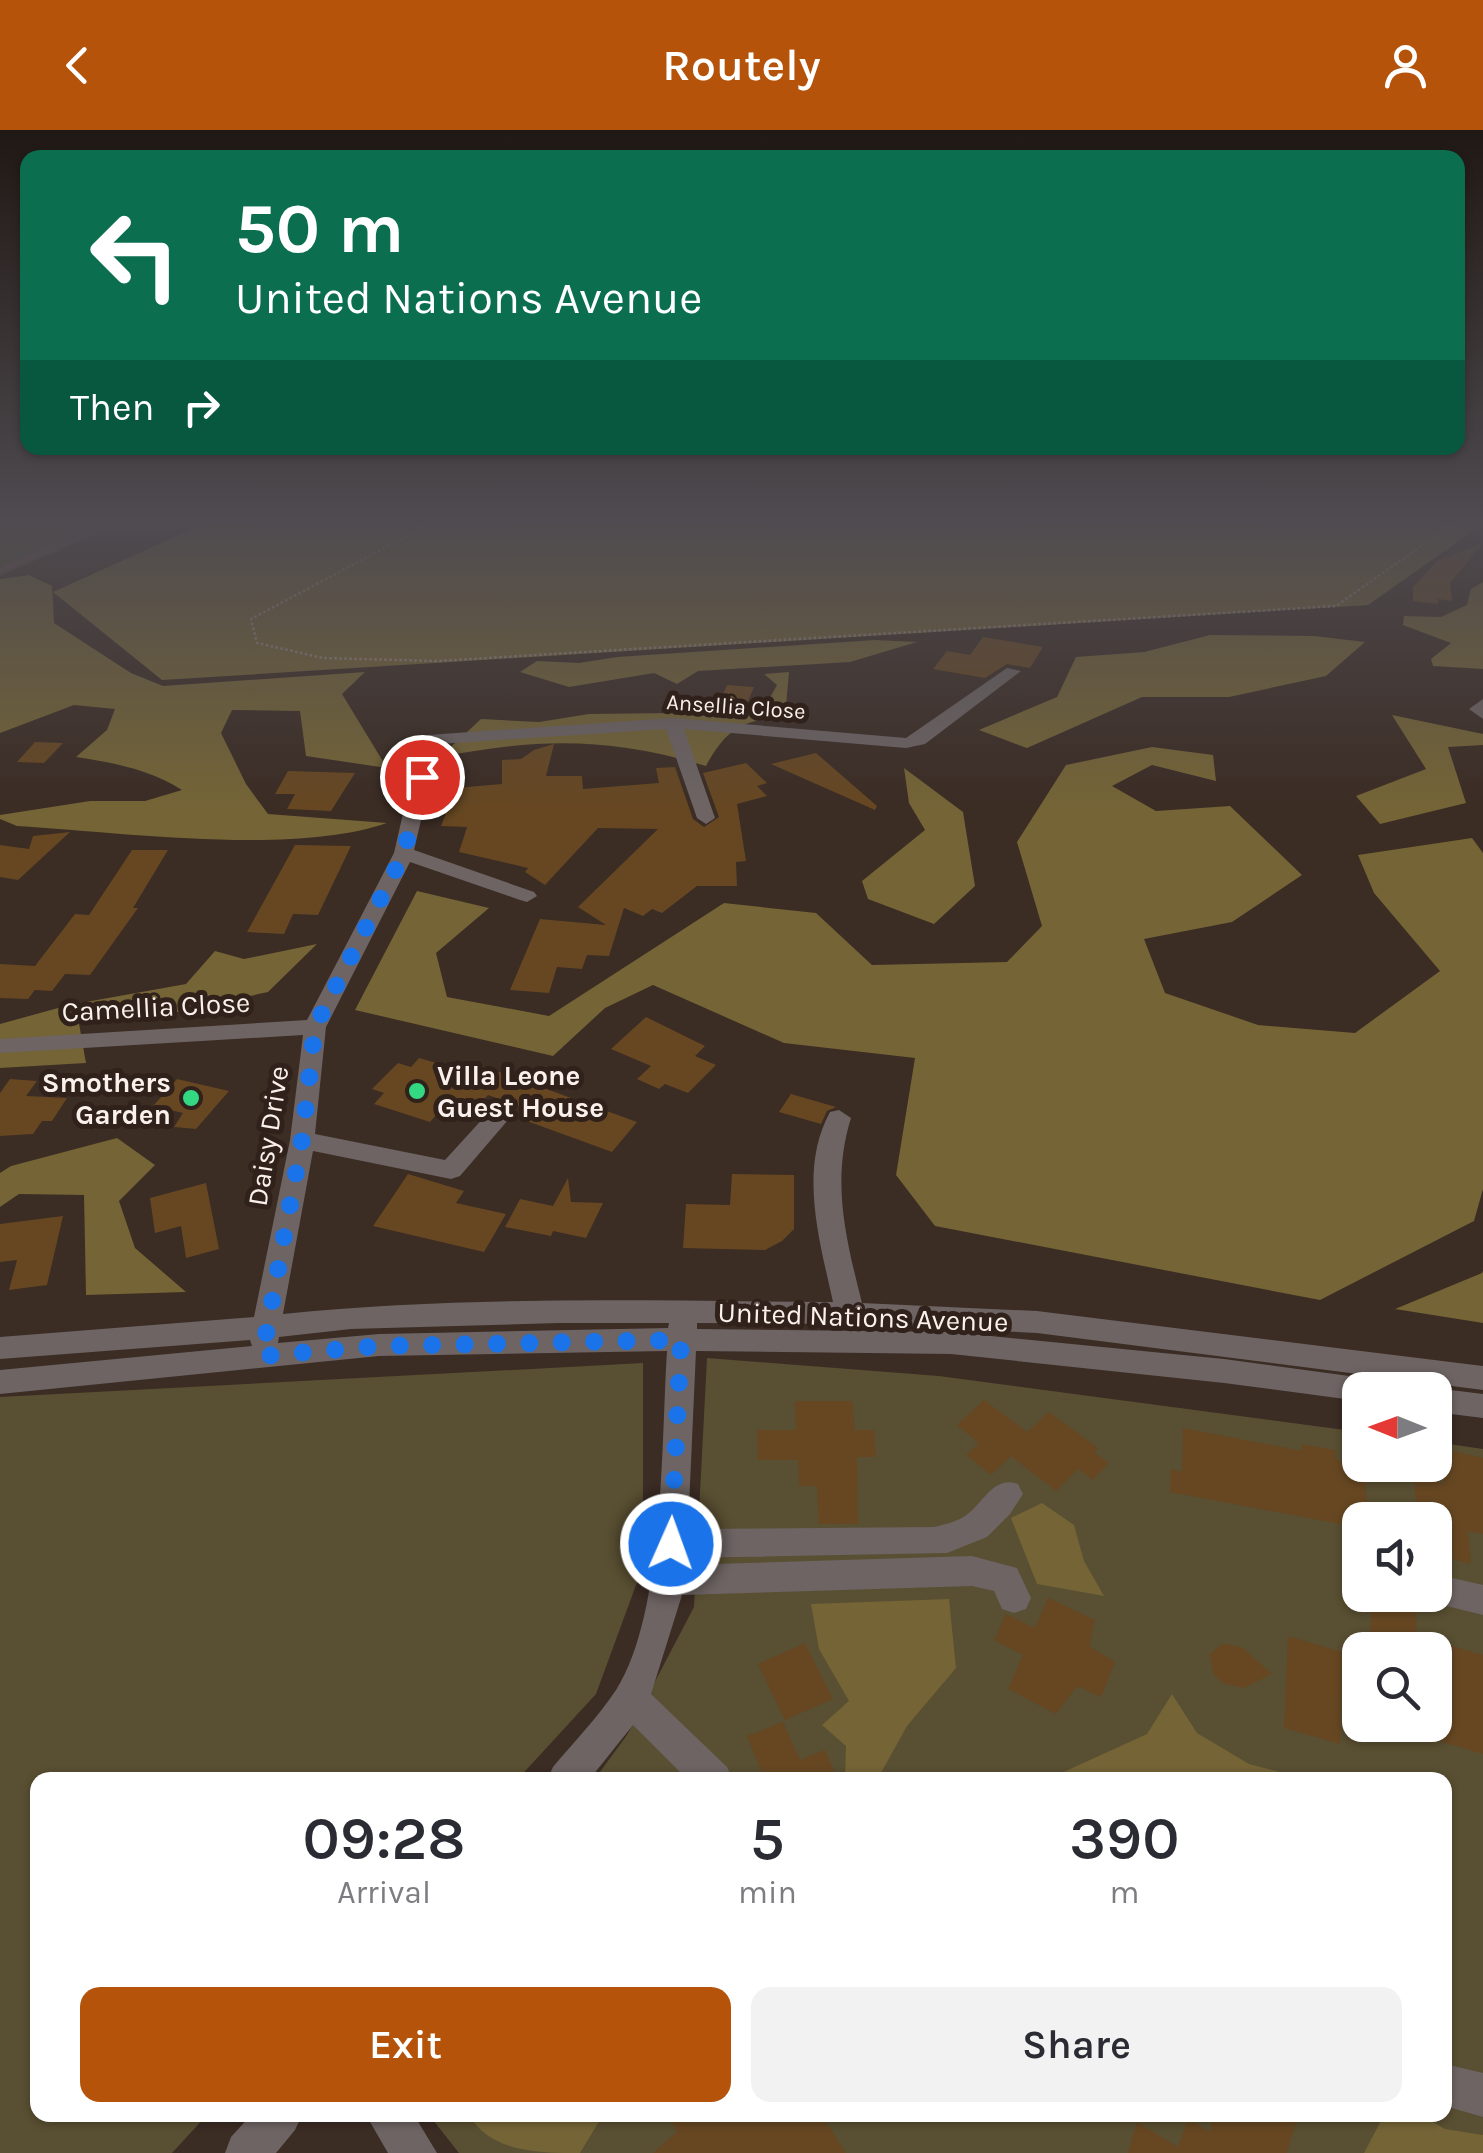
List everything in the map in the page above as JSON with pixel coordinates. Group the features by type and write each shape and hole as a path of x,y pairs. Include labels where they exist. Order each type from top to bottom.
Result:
{"street":[{"name":"Ansellia Close","path":"436,740 673,723 906,744 919,740 1014,671"},
{"path":"1483,704 1477,709 1483,714"},
{"path":"673,723 706,818"},
{"name":"Daisy Drive","path":"264,1342 302,1140 315,1027 404,853 428,748 436,740"},
{"path":"404,853 527,896"},
{"name":"Camellia Close","path":"0,1046 315,1027"},
{"path":"839,1118 828,1145 825,1205 850,1313"},
{"path":"302,1140 450,1170 496,1120"},
{"name":"United Nations Avenue","path":"0,1382 264,1342 302,1324 351,1318 558,1312 682,1326 951,1343 1342,1387"},
{"name":"United Nations Avenue","path":"0,1348 264,1342 379,1346 850,1313 1037,1322 1483,1378"},
{"path":"572,1772 631,1698 657,1630 671,1544 682,1326"},
{"path":"1452,1402 1483,1406"},
{"path":"671,1544 960,1537 986,1522 1007,1494"},
{"path":"668,1580 867,1578 972,1570 1006,1578 1014,1598"},
{"path":"1452,1592 1483,1600"},
{"path":"631,1698 706,1772"},
{"path":"1452,2087 1483,2096"},
{"path":"247,2153 274,2122"},
{"path":"393,2122 415,2153"}],"path":[{"path":"257,616 252,619 257,643 324,658 438,661 1166,616"}],"shaded area":[{"path":"0,616 54,616 54,623 131,673 163,686 365,672 342,694 387,768 306,756 300,711 232,710 221,733 246,784 268,814 387,823 348,833 255,840 17,826 0,819 0,815 90,801 145,801 182,790 144,772 76,757 107,730 115,709 74,705 0,733"},
{"path":"83,616 1185,616 162,680"},
{"path":"1404,616 1483,616 1483,669 1433,666 1431,659 1451,643 1403,625"},
{"path":"1210,635 1314,636 1365,642 1326,676 1229,697 1142,697 1027,748 979,730 1057,697 1076,657 1144,652"},
{"path":"875,640 917,642 850,662 698,671 677,684 654,673 569,687 520,672 537,661 579,663 617,657"},
{"path":"789,672 785,718 737,728 706,766 605,745 510,746 440,757 481,719 539,722 589,714 762,712 777,685 764,674"},
{"path":"1392,715 1483,734 1483,745 1448,747 1466,803 1380,824 1356,796 1426,769"},
{"path":"1152,747 1213,755 1216,781 1152,765 1112,786 1156,811 1230,806 1302,875 1232,922 1144,939 1165,993 1258,1025 1355,1033 1440,971 1374,893 1358,855 1472,838 1483,853 1483,1189 1474,1221 1320,1300 935,1226 896,1175 915,1058 784,1043 653,985 605,1008 553,1056 355,1010 417,891 489,908 436,953 447,997 549,1016 724,903 816,913 872,965 1007,962 1042,926 1017,842 1066,765"},
{"path":"904,768 963,812 975,886 934,924 868,899 862,881 925,830 909,803"},
{"path":"317,944 268,992 173,1013 78,1018 86,1063 0,1068 0,1024 69,1005 186,984 215,951 244,959"},
{"path":"117,1138 155,1165 119,1201 135,1248 186,1292 86,1295 84,1195 19,1194 0,1207 0,1173 11,1166"},
{"path":"1482,1273 1483,1323 1395,1309"},
{"path":"707,1358 939,1376 1342,1430 1342,1482 1452,1482 1452,1444 1483,1449 1483,2153 459,2153 435,2122 1452,2122 1452,1772 600,1772 627,1735 694,1607"},
{"path":"643,1363 643,1566 596,1694 524,1772 30,1772 30,2122 201,2122 172,2153 0,2153 0,1397"},
{"path":"1042,1503 1074,1525 1084,1561 1104,1596 1037,1584 1011,1518"},
{"path":"949,1599 956,1668 907,1726 881,1772 845,1772 846,1746 822,1725 849,1701 819,1649 811,1604"},
{"path":"1172,1694 1197,1733 1249,1764 1280,1772 1064,1772 1147,1734"},
{"path":"474,2122 599,2122 580,2153 518,2148 503,2144"},
{"path":"1380,2122 1433,2122 1445,2129 1483,2135 1483,2153 1364,2153"}],"building":[{"path":"983,637 1043,647 1030,668 1007,664 985,678 933,669 947,651 970,655"},
{"path":"727,685 754,687 745,708 718,706"},
{"path":"35,742 63,743 44,763 17,762"},
{"path":"554,744 546,776 582,776 583,789 659,783 656,768 675,767 693,819 704,827 719,817 703,773 746,763 767,783 757,786 767,796 737,804 746,861 736,862 737,886 697,886 662,913 652,909 643,916 624,908 609,956 587,955 582,969 557,967 549,993 510,990 540,919 606,925 578,907 658,829 598,828 545,885 525,872 528,868 459,852 467,827 441,826 456,788 502,784 502,760 521,759"},
{"path":"816,753 877,806 875,810 771,764"},
{"path":"288,771 355,773 331,811 287,809 295,794 275,794"},
{"path":"70,832 18,880 0,877 0,845 29,849 33,836"},
{"path":"295,845 351,846 318,915 293,914 284,934 247,932"},
{"path":"132,850 168,850 133,908 138,908 90,975 65,974 52,991 35,990 28,999 0,998 0,964 35,966 75,914 89,915"},
{"path":"646,1017 705,1046 695,1056 716,1065 688,1093 665,1084 659,1089 637,1079 651,1066 611,1049"},
{"path":"419,1058 475,1074 483,1066 637,1122 612,1152 524,1120 533,1111 488,1095 464,1122 437,1114 430,1122 374,1104 384,1093 372,1089 398,1063 411,1067"},
{"path":"10,1079 37,1081 26,1096 67,1098 52,1121 42,1121 33,1134 0,1136 0,1093"},
{"name":"Smothers Garden","path":"177,1079 229,1091 196,1129 174,1127 183,1113 153,1106"},
{"path":"791,1094 836,1107 827,1111 821,1124 779,1112"},
{"path":"408,1174 464,1191 456,1203 506,1214 484,1252 373,1226"},
{"path":"732,1174 794,1175 794,1229 765,1250 683,1248 686,1204 730,1205"},
{"path":"568,1178 571,1202 603,1203 586,1238 505,1227 520,1199 553,1206"},
{"path":"206,1183 219,1249 186,1258 181,1226 155,1233 150,1198"},
{"path":"63,1216 47,1285 9,1290 17,1260 0,1262 0,1224"},
{"path":"984,1400 1027,1432 1049,1412 1098,1448 1094,1452 1109,1463 1093,1480 1078,1469 1056,1491 1011,1456 991,1475 966,1455 979,1443 957,1425"},
{"path":"795,1401 852,1401 855,1430 874,1430 876,1457 857,1457 858,1524 819,1524 817,1486 799,1486 798,1460 758,1460 757,1430 796,1430"},
{"path":"1183,1428 1302,1451 1302,1444 1335,1450 1336,1460 1342,1461 1342,1482 1365,1482 1367,1502 1342,1502 1342,1524 1170,1492 1171,1469 1182,1472"},
{"path":"1452,1451 1483,1458 1483,1534 1468,1531 1471,1564 1452,1559 1452,1502 1416,1502 1414,1482 1452,1482"},
{"path":"1048,1598 1095,1620 1089,1646 1115,1662 1101,1697 1077,1686 1056,1714 1008,1689 1023,1655 994,1640 1006,1614 1035,1628"},
{"path":"1371,1612 1416,1612 1417,1632 1370,1632"},
{"path":"1288,1636 1342,1652 1340,1744 1284,1728"},
{"path":"805,1643 833,1699 785,1720 758,1664"},
{"path":"1223,1643 1243,1648 1272,1674 1244,1688 1223,1683 1214,1675 1209,1655"},
{"path":"1452,1646 1483,1655 1483,1754 1442,1742 1452,1742"},
{"path":"783,1722 800,1760 825,1750 835,1772 762,1772 747,1736"},
{"path":"672,2122 826,2122 846,2153 653,2153 677,2132"},
{"path":"1137,2122 1178,2147 1187,2122 1194,2122 1209,2132 1213,2122 1296,2122 1287,2153 1128,2153"}],"place":[{"name":"Villa Leone Guest House","path":"417,1091"},
{"name":"Smothers Garden","path":"191,1098"}],"route":[{"path":"422,777 404,853 315,1027 302,1140 262,1356 379,1346 576,1339 681,1340 671,1544"}]}
